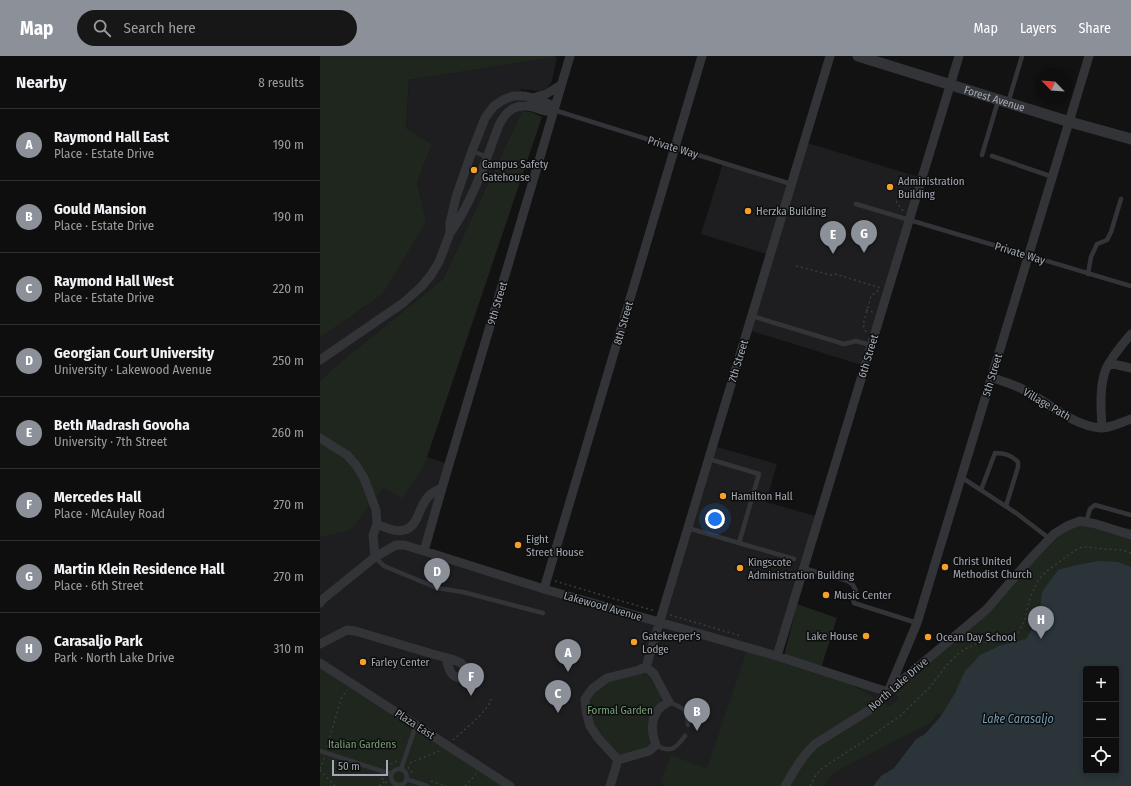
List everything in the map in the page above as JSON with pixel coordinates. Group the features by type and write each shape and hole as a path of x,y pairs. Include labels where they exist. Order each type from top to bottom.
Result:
{"street":[{"name":"9th Street","path":"424,551 570,56"},
{"name":"8th Street","path":"544,590 702,56"},
{"name":"7th Street","path":"646,667 830,56"},
{"name":"Forest Avenue","path":"858,56 1070,122 1131,139"},
{"name":"6th Street","path":"777,656 871,345 907,216 959,56"},
{"name":"5th Street","path":"888,692 917,623 1089,56"},
{"path":"533,98 546,94 561,85"},
{"path":"450,233 450,223 456,197 485,118 494,106 513,96 524,96 549,104 554,110"},
{"path":"320,360 403,302 421,287 431,275 439,262 450,233 470,201 498,125 509,110 522,106 530,106 545,111 554,110"},
{"path":"1102,428 1101,401 1106,371 1109,363 1117,351 1131,334"},
{"path":"1109,363 1131,368"},
{"name":"Village Path","path":"992,377 1026,390 1070,418 1084,424 1102,428 1131,419"},
{"path":"320,438 348,456 364,478 376,510 377,524 373,535 375,557"},
{"path":"377,524 400,531 405,530 411,526 416,519 424,502 432,492 442,488"},
{"name":"North Lake Drive","path":"785,786 804,756 815,744 874,707 888,692 986,610 1054,534 1067,526 1080,521 1096,524 1131,535"},
{"name":"Lakewood Avenue","path":"320,603 375,557 396,545 404,545 544,590 777,656 888,692"},
{"path":"320,644 347,630 355,631 446,658"},
{"name":"Plaza East","path":"320,663 447,745 505,785"},
{"path":"646,667 654,674 670,702 661,706 653,720 652,733 656,745 649,751 618,760 598,738 590,726 586,711 585,698 592,689 607,678 646,667"},
{"path":"610,786 618,760"}],"lane":[{"path":"982,155 1022,56"},
{"name":"Private Way","path":"554,110 792,184"},
{"path":"472,151 486,157"},
{"path":"992,156 1053,177"},
{"path":"456,197 470,201"},
{"path":"1088,274 1097,244 1107,240 1111,232 1121,199"},
{"name":"Private Way","path":"856,204 907,216 1029,256 1131,286"},
{"path":"752,316 844,344 856,341 871,345"},
{"path":"981,490 995,453 1003,453 1012,457 1018,462 1018,467 1006,506"},
{"path":"709,459 759,474 739,543"},
{"path":"961,477 1016,512 1050,539"},
{"path":"1086,522 1090,509 1095,505 1131,515"},
{"path":"688,528 794,559"},
{"path":"375,557 384,566 437,588 463,592 543,613"},
{"path":"803,568 848,581 853,585 856,591 853,599 854,603 917,623"},
{"path":"670,702 682,707 687,715 688,725"},
{"path":"401,769 416,725"},
{"path":"656,745 664,750 672,749 679,744 685,736"},
{"path":"320,751 391,774"},
{"path":"396,769 401,769 406,774 406,779 403,783 396,785 391,780 391,774 396,769"},
{"path":"406,779 428,786"}],"path":[{"path":"896,201 907,216"},
{"path":"796,266 831,275 835,274 881,288 871,296 866,310 863,324 867,334"},
{"path":"866,310 874,312"},
{"path":"810,786 820,769 900,716 931,686 946,666 960,652 975,644 1010,637 1018,633 1025,620 1030,598 1039,579 1047,571 1074,551 1088,546 1103,549 1122,550 1131,553"},
{"path":"335,786 320,769 341,699 351,683"},
{"path":"415,776 407,766 408,764 442,750 490,704 491,700 487,699"},
{"path":"386,766 397,762 399,755"},
{"path":"465,786 478,772"},
{"path":"379,786 387,779"},
{"path":"427,780 446,786"}],"shaded area":[{"path":"557,57 552,81 547,88 539,91 521,89 522,111 443,279 332,369 320,381 320,338 383,294 425,222 417,183 432,144 406,128 409,80"},
{"path":"804,142 922,178 865,366 748,330 770,255 701,234 723,163 792,184"},
{"path":"320,422 451,465 425,551 660,623 713,446 777,464 766,502 819,517 777,656 888,692 941,716 925,734 916,739 894,768 881,776 873,786 320,786"}],"green space":[{"path":"320,56 557,57 409,80 406,128 432,144 417,183 426,222 383,294 320,338"},
{"path":"522,111 531,112 542,117 424,466 402,499 384,487 351,530 320,537 320,381 332,369 443,279"},
{"path":"1085,521 1131,529 1131,786 873,786 881,776 894,768 916,739 925,734 941,716 937,714 932,722 833,773 824,786 665,786 661,780 671,755 707,769 747,650 783,660 797,604 837,618 821,668 890,706 899,697 888,692 981,614 1054,534"},
{"name":"Italian Gardens","path":"320,667 503,786 320,786"},
{"name":"Formal Garden","path":"642,673 648,675 663,698 655,708 648,733 650,746 621,756 617,754 595,730 589,712 589,701 594,692 608,680"}],"water":[{"name":"Lake Carasaljo","path":"1099,561 1118,562 1131,567 1131,786 873,786 881,776 894,768 916,739 925,734 941,716 955,693 965,671 980,655 999,646 1026,639 1034,626 1040,610 1042,592 1058,570"}],"place":[{"name":"Campus Safety Gatehouse","path":"474,170"},
{"name":"Administration Building","path":"890,187"},
{"name":"Herzka Building","path":"748,211"},
{"name":"Martin Klein Residence Hall","path":"864,253"},
{"name":"Beth Madrash Govoha","path":"833,254"},
{"name":"Hamilton Hall","path":"723,496"},
{"name":"Eight Street House","path":"518,545"},
{"name":"Christ United Methodist Church","path":"945,567"},
{"name":"Kingscote Administration Building","path":"740,568"},
{"name":"Georgian Court University","path":"437,591"},
{"name":"Music Center","path":"826,595"},
{"name":"Lake House","path":"866,636"},
{"name":"Ocean Day School","path":"928,637"},
{"name":"Carasaljo Park","path":"1041,639"},
{"name":"Gatekeeper's Lodge","path":"634,642"},
{"name":"Farley Center","path":"363,662"},
{"name":"Raymond Hall East","path":"568,672"},
{"name":"Mercedes Hall","path":"471,696"},
{"name":"Raymond Hall West","path":"558,713"},
{"name":"Gould Mansion","path":"697,731"}]}
